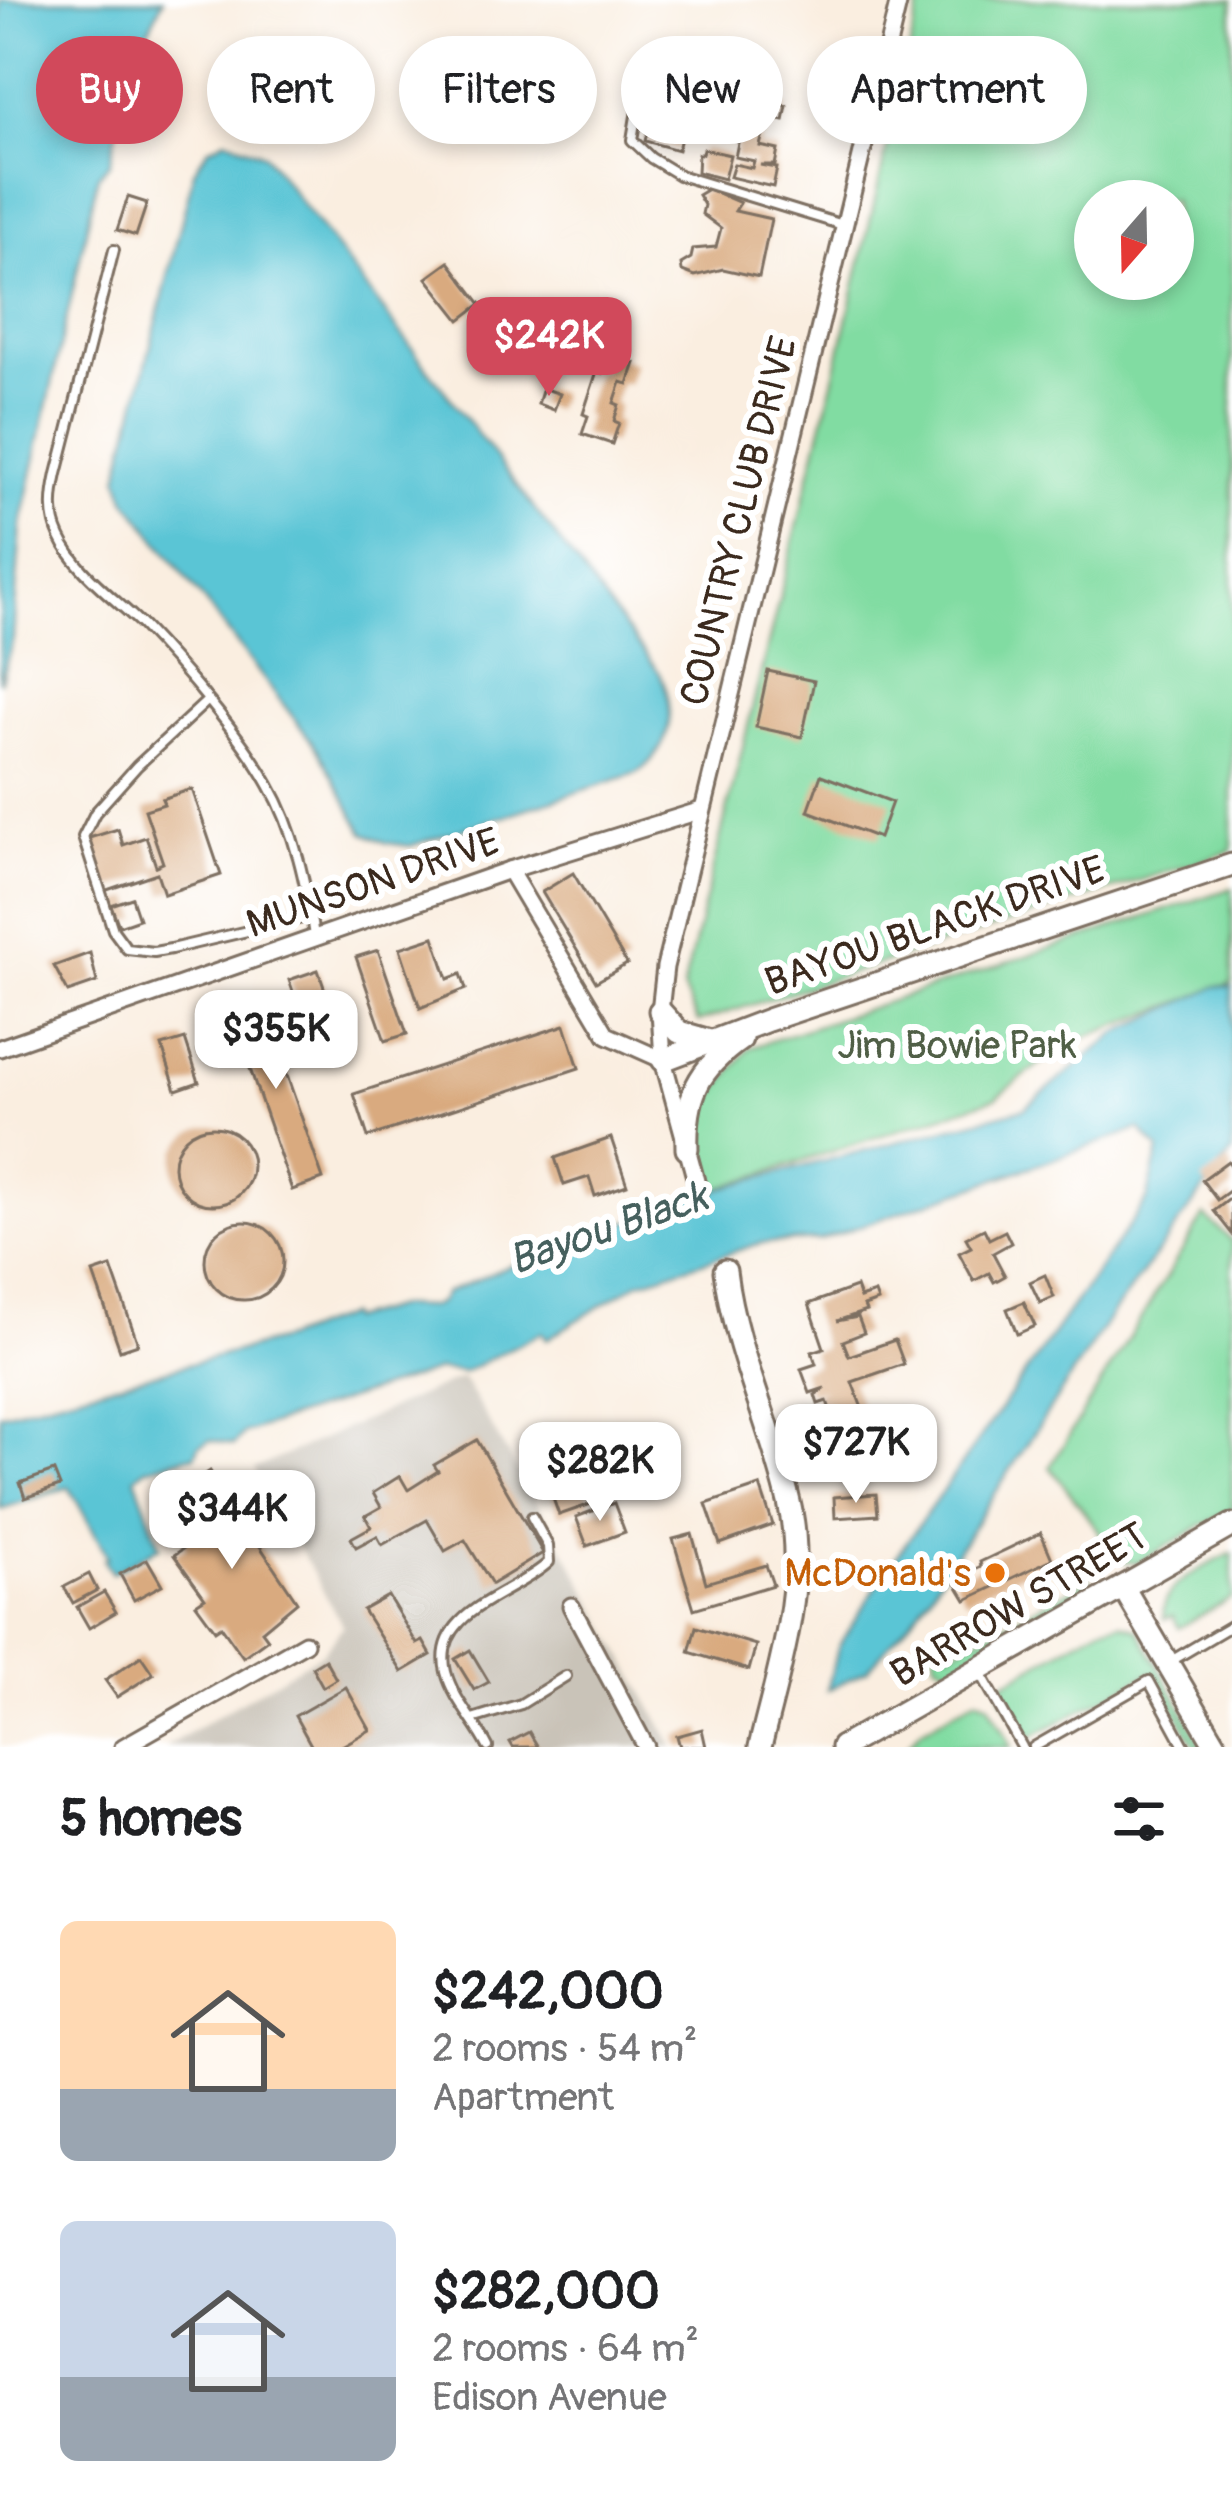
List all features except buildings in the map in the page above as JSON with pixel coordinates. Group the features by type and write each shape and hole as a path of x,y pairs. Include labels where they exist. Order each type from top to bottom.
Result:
{"street":[{"name":"COUNTRY CLUB DRIVE","path":"699,1192 663,1060 660,1011 665,967 899,0"},
{"name":"MUNSON DRIVE","path":"0,1048 508,870 702,810"},
{"name":"BAYOU BLACK DRIVE","path":"663,1060 768,1020 1232,865"},
{"path":"508,870 607,1035 663,1060"},
{"path":"660,1011 679,1032 711,1041"},
{"path":"687,1149 688,1108 705,1070 712,1059 768,1020"},
{"path":"725,1271 730,1308 790,1505 795,1562 784,1652 760,1747"},
{"name":"BARROW STREET","path":"842,1747 873,1740 979,1670 1232,1526"},
{"path":"1124,1587 1217,1747"},
{"path":"571,1606 646,1747"},
{"path":"123,1747 305,1642"}],"lane":[{"path":"637,144 667,169 845,225"},
{"path":"114,250 57,474 52,513 62,543 73,557 145,628 271,788 299,861 314,937"},
{"path":"206,702 137,766 86,828 82,844 118,942 134,951 154,952 311,916"},
{"path":"488,1747 446,1674 448,1643 459,1622 475,1609 549,1562 548,1546 532,1517"},
{"path":"1168,1663 1232,1625"},
{"path":"979,1670 1022,1747"},
{"path":"472,1719 521,1704 566,1676"},
{"path":"1034,1747 1149,1682 1185,1747"}],"shaded area":[{"path":"462,1377 674,1747 165,1747 322,1653 343,1626 254,1469"}],"green space":[{"path":"921,0 1232,0 1232,851 698,1022 683,989 888,144 1087,144 1087,36 913,36"},
{"name":"Jim Bowie Park","path":"1232,888 1232,983 1064,1045 996,1098 714,1190 696,1118 749,1048"},
{"path":"1204,1215 1232,1241 1232,1509 1137,1563 1125,1562 1099,1548 1100,1532 1050,1467"},
{"path":"1232,1553 1232,1598 1179,1628 1173,1616 1164,1619 1168,1595 1176,1586"},
{"path":"1077,1575 1089,1576 1090,1589 950,1668 935,1661 939,1647 952,1651 1085,1582"},
{"path":"1121,1623 1138,1629 1204,1747 1196,1747 1153,1672 1025,1737 1001,1695 1002,1684 1101,1627"},
{"path":"977,1698 989,1703 1012,1747 906,1747 921,1730"}],"water":[{"path":"0,0 163,0 146,36 36,36 36,144 114,144 110,162 98,176 21,525 13,639 0,683"},
{"path":"239,144 264,154 659,672 668,700 668,727 658,752 637,773 410,846 364,833 319,751 126,499 119,478 124,453 194,171 208,149"},
{"path":"1217,986 1232,987 1232,1152 1112,1314 917,1613 867,1670 827,1690 839,1645 885,1573 1147,1200 1159,1150 1140,1129 820,1240 761,1243 639,1282 547,1339 542,1332 464,1372 438,1370 244,1433 234,1445 210,1440 195,1455 146,1468 135,1477 160,1546 112,1573 69,1487 0,1509 0,1414 285,1339 347,1315 349,1320 400,1306 430,1307 445,1293 502,1269 714,1190 1025,1108 1117,1033"}],"place":[{"name":"McDonald's","path":"995,1573"}],"water label":[{"name":"Bayou Black","path":"608,1229"}]}
